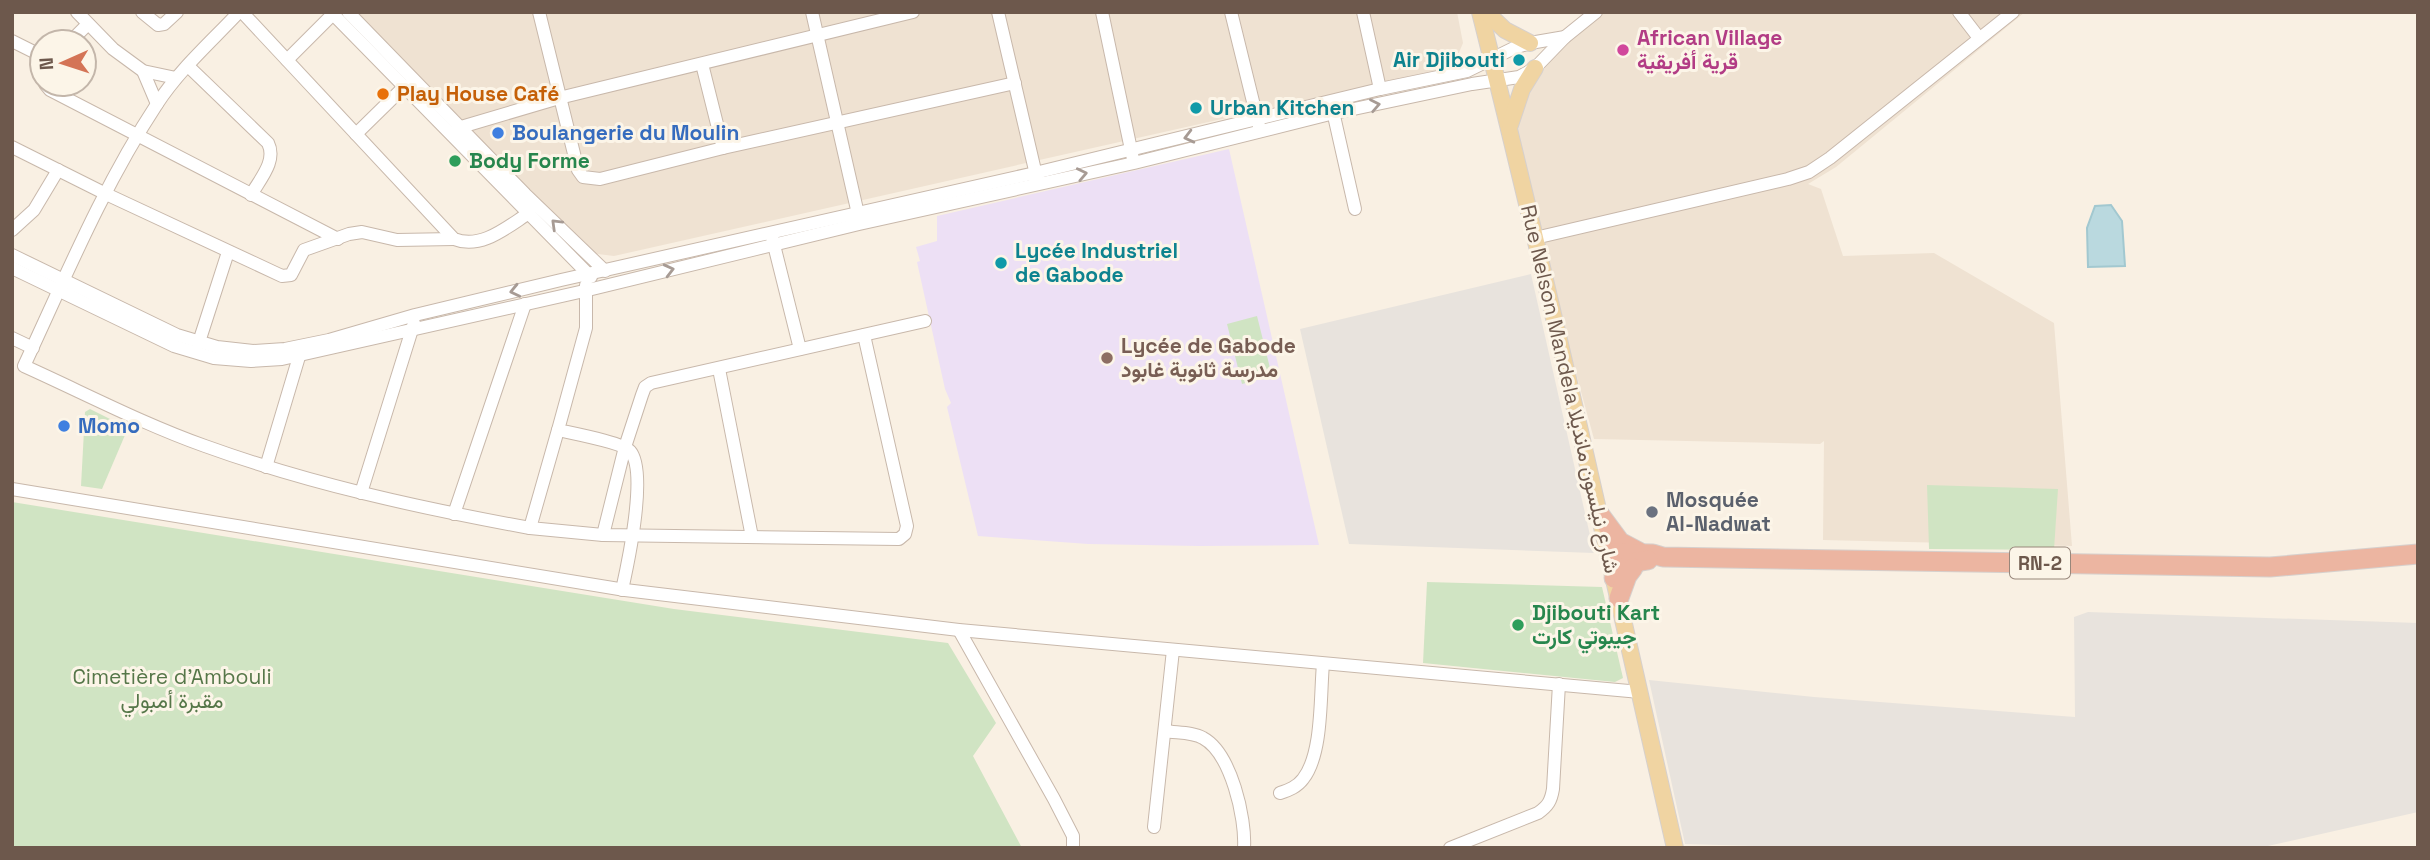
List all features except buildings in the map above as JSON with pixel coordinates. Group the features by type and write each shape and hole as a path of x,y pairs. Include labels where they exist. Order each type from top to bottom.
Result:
{"highway":[{"path":"1600,515 1620,542 1651,557"},
{"name":"RN-2","path":"1609,553 1651,557 2270,566 2418,554"},
{"path":"1619,598 1627,576 1636,565 1651,557"},
{"name":"RN-2","path":"1615,578 1630,563 1651,557"}],"main road":[{"name":"Rue Nelson Mandela شارع نيلسون مانديلا","path":"1480,12 1615,578 1675,848"},
{"path":"1486,12 1505,30 1530,43"},
{"path":"1509,127 1522,89 1535,68"}],"street":[{"path":"142,12 158,25 177,12"},
{"path":"454,240 240,12 176,78 157,104 106,194 24,366 202,446 361,493 454,514 530,528 603,536 899,539 905,534 907,526 864,335"},
{"path":"348,12 529,213 588,275 603,286"},
{"path":"538,12 578,170 583,177 590,179 600,179 723,148 1015,83"},
{"path":"812,12 858,214"},
{"path":"457,130 559,98 913,12"},
{"path":"998,12 1037,179"},
{"path":"1102,12 1133,157"},
{"path":"1231,12 1259,126"},
{"path":"1363,12 1380,89"},
{"path":"371,333 415,315 561,280 772,239 1133,157 1332,107 1519,77 1535,68 1565,37 1597,12"},
{"path":"1959,12 1979,38"},
{"path":"1535,238 1810,172 2013,12"},
{"path":"78,13 113,49 143,71 176,78"},
{"path":"287,60 332,13 405,86 457,130 605,271"},
{"path":"84,28 88,24"},
{"path":"1332,107 1380,89 1467,71 1514,48 1565,37"},
{"path":"12,41 28,49"},
{"path":"702,64 723,148"},
{"path":"188,66 268,143 272,151 271,160 251,195"},
{"path":"143,71 157,104"},
{"path":"356,134 405,86"},
{"path":"65,98 338,239"},
{"path":"1332,107 1355,209"},
{"path":"12,147 282,276 291,275 304,250 349,234 362,232 397,240 454,240 474,243 488,238 529,213"},
{"path":"12,230 34,210 58,170"},
{"path":"12,255 61,286 174,346 215,358 251,361 301,350 328,340 413,329 584,291 858,214 1037,179"},
{"path":"772,239 800,349"},
{"path":"199,342 228,252"},
{"path":"561,280 570,275 573,269 572,258"},
{"path":"12,268 199,342 253,351 301,350"},
{"path":"603,286 605,271"},
{"path":"530,528 586,328 584,291 588,275"},
{"path":"454,514 525,304"},
{"path":"361,493 413,329 415,315"},
{"path":"603,536 625,447 645,387 651,383 925,321"},
{"path":"12,338 33,348"},
{"path":"266,467 301,350"},
{"path":"719,369 752,537"},
{"path":"558,430 625,447 634,457 637,498 633,536 622,590"},
{"path":"12,489 622,590 959,630 1640,692"},
{"path":"959,630 1054,799 1073,836 1073,848"},
{"path":"1154,828 1173,650"},
{"path":"1280,793 1298,784 1311,764 1316,750 1322,664"},
{"path":"1450,848 1527,817 1547,807 1552,800 1559,684"},
{"path":"1165,732 1200,736 1211,743 1222,756 1239,804 1246,847"}],"shaded area":[{"path":"355,12 1457,12 1463,43 1455,62 1439,70 614,256 590,253"},
{"path":"1603,12 2025,12 1836,167 1808,184 1821,189 1843,256 1934,253 2054,323 2072,546 1823,540 1824,441 1820,444 1594,439 1542,249 1515,127 1529,87 1569,39"},
{"name":"Lycée de Gabode مدرسة ثانوية غابود","path":"1229,149 1319,545 1088,544 978,536 947,407 951,403 945,389 916,247 937,241 937,216"},
{"path":"1531,274 1594,553 1349,544 1300,329"},
{"path":"2088,612 2418,623 2418,812 2259,848 1822,848 1685,844 1649,680 1814,697 2075,717 2074,617"}],"green space":[{"path":"1257,316 1272,376 1242,384 1227,324"},
{"path":"90,409 128,428 102,489 81,486 85,412"},
{"path":"1927,485 2058,489 2054,550 1929,549"},
{"name":"Cimetière d'Ambouli مقبرة أمبولي","path":"12,502 674,609 948,643 996,723 973,756 1022,848 12,848"},
{"name":"Djibouti Kart جيبوتي كارت","path":"1427,582 1602,587 1623,678 1615,682 1423,663"}],"water":[{"path":"2111,205 2122,221 2125,266 2088,267 2087,228 2095,206"}],"place":[{"name":"African Village قرية أفريقية","path":"1623,50"},
{"name":"Air Djibouti","path":"1519,60"},
{"name":"Play House Café","path":"383,94"},
{"name":"Urban Kitchen","path":"1196,108"},
{"name":"Boulangerie du Moulin","path":"498,133"},
{"name":"Body Forme","path":"455,161"},
{"name":"Lycée Industriel de Gabode","path":"1001,263"},
{"name":"Lycée de Gabode مدرسة ثانوية غابود","path":"1107,358"},
{"name":"Momo","path":"64,426"},
{"name":"Mosquée Al-Nadwat","path":"1652,512"},
{"name":"Djibouti Kart جيبوتي كارت","path":"1518,625"}]}
